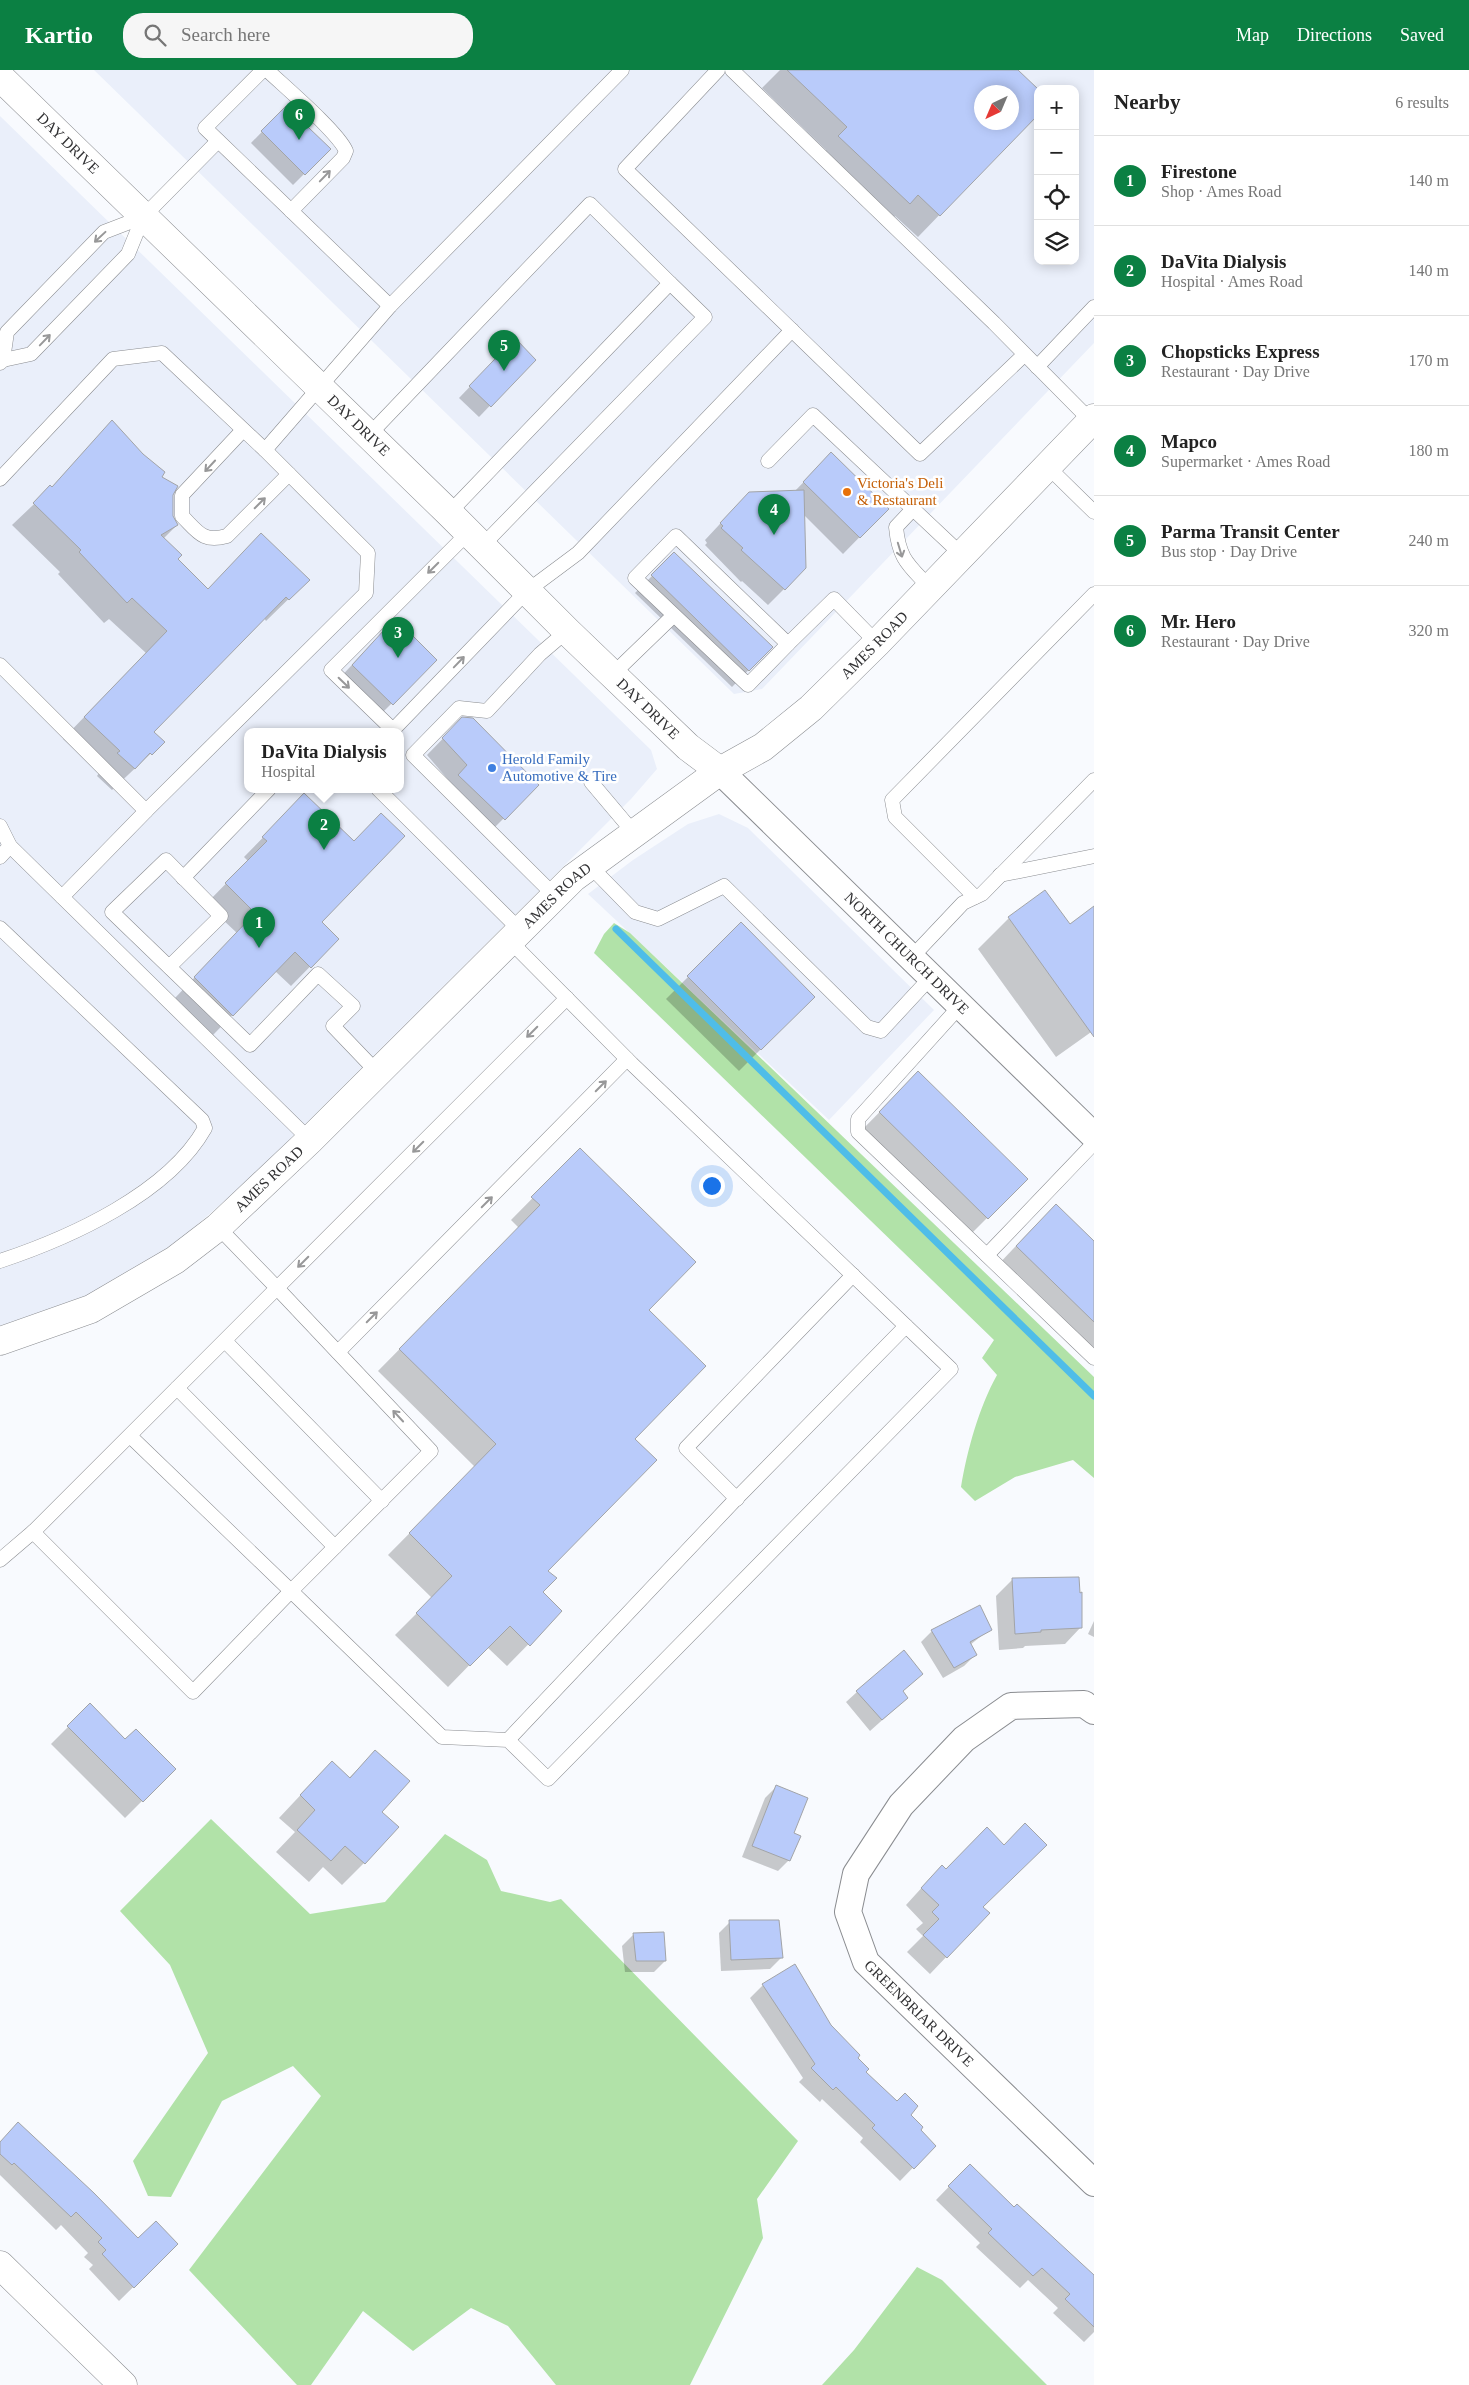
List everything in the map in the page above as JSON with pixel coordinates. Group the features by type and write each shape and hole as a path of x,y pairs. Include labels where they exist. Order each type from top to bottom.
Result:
{"street":[{"name":"DAY DRIVE","path":"0,77 449,513 566,631 688,747 720,771"},
{"name":"AMES ROAD","path":"0,1341 90,1309 175,1260 218,1226 310,1140 555,896 590,866 720,771 763,747 811,708 877,643 1092,420"},
{"name":"NORTH CHURCH DRIVE","path":"720,771 1094,1136"},
{"name":"GREENBRIAR DRIVE","path":"1094,1710 1084,1704 1012,1706 964,1740 901,1805 856,1874 848,1912 866,1962 1094,2183"},
{"path":"0,2265 123,2385"}],"lane":[{"path":"263,70 205,128 390,306"},
{"path":"267,70 343,144 346,151 343,158 291,211"},
{"path":"265,450 390,306 622,70"},
{"path":"718,70 625,169 920,454 1024,355"},
{"path":"732,70 1092,420"},
{"path":"143,217 104,232 7,332 1,361 31,354 128,254 143,217 218,141"},
{"path":"368,436 590,204 705,317 474,540 331,670 391,728"},
{"path":"449,513 670,283"},
{"path":"1036,367 1094,307"},
{"path":"395,728 527,591 578,553 792,330"},
{"path":"0,479 112,359 162,354 265,450 368,553 366,594 146,811 62,897"},
{"path":"768,461 814,415 962,555"},
{"path":"243,430 182,495 182,516 205,538 216,539 227,536 289,474"},
{"path":"1047,466 1094,512"},
{"path":"913,509 896,527 897,541 902,558 930,588"},
{"path":"788,644 676,536 635,578 748,685 834,599 877,643"},
{"path":"975,897 894,817 892,800 1094,594"},
{"path":"613,674 674,615"},
{"path":"555,896 413,755 459,708 487,711 540,654 566,631"},
{"path":"0,665 146,811"},
{"path":"912,958 963,903 982,894 1094,780"},
{"path":"591,782 634,834"},
{"path":"183,878 266,793"},
{"path":"130,1436 442,1738 508,1740 548,1779 951,1369 627,1059 567,998 515,936 382,793"},
{"path":"0,826 10,846 310,1140"},
{"path":"0,857 10,846"},
{"path":"1000,875 1094,856"},
{"path":"170,967 221,916 166,860 112,912 250,1044 318,974 353,1006 333,1026 377,1072"},
{"path":"590,866 635,912 658,919 724,886 867,1027 881,1031 931,977"},
{"path":"0,928 202,1120 205,1128 197,1142 158,1181 93,1223 35,1249 0,1261"},
{"path":"0,1560 34,1531 130,1436 567,998"},
{"path":"960,1006 858,1118 858,1132 1094,1358"},
{"path":"338,1352 627,1059"},
{"path":"987,1255 1094,1143"},
{"path":"34,1531 193,1692 431,1451 218,1226"},
{"path":"737,1499 686,1448 852,1275"},
{"path":"508,1740 737,1499 906,1326"},
{"path":"225,1341 382,1501"},
{"path":"177,1388 335,1547"}],"shaded area":[{"path":"94,70 1094,70 1094,343 762,689 734,694"},
{"path":"0,116 651,750 657,769 631,799 251,1178 177,1242 90,1296 0,1329"},
{"path":"719,814 748,828 934,1010 829,1120 588,894 633,860 688,824"}],"green space":[{"path":"614,923 630,933 1094,1377 1094,1478 1073,1460 1015,1477 975,1501 961,1487 975,1430 997,1375 982,1358 994,1340 594,953 604,934"},
{"path":"211,1819 310,1914 385,1902 445,1834 487,1860 501,1891 550,1902 561,1899 798,2141 757,2199 763,2238 690,2385 556,2385 508,2326 471,2308 413,2351 363,2311 311,2385 297,2385 189,2270 321,2096 293,2066 222,2101 171,2197 148,2196 133,2161 208,2053 170,1965 120,1911"},
{"path":"917,2267 942,2280 1047,2385 822,2385 854,2350"}],"building":[{"path":"787,70 1018,70 1034,85 1034,119 940,216 918,195 910,204 838,136 847,127"},
{"path":"286,106 331,149 305,175 261,131"},
{"path":"515,338 536,360 491,407 469,386"},
{"path":"112,420 143,454 165,472 162,477 178,486 173,495 173,516 178,525 161,535 182,555 178,559 208,589 261,533 310,580 289,600 286,597 154,732 165,742 152,755 150,753 135,769 117,753 120,751 84,717 167,631 132,598 127,603 79,552 81,550 33,503 50,485 52,487"},
{"path":"831,452 889,509 860,538 803,482"},
{"path":"804,490 806,568 785,590 741,550 743,548 721,528 723,526 720,523 749,492"},
{"path":"674,552 773,647 749,671 651,575"},
{"path":"395,618 437,660 393,705 352,665"},
{"path":"462,717 473,718 539,785 505,820 458,775 467,765 442,738"},
{"path":"304,793 354,841 381,813 405,836 322,922 339,939 311,968 295,952 233,1016 194,977 255,913 225,883 267,841 262,837"},
{"path":"1045,890 1070,924 1094,906 1094,1037 1008,917"},
{"path":"741,922 815,997 761,1050 687,976"},
{"path":"918,1071 1028,1179 988,1219 879,1112"},
{"path":"580,1148 696,1262 649,1310 706,1366 635,1439 657,1460 548,1571 557,1578 543,1592 562,1611 530,1646 510,1626 470,1666 416,1613 452,1576 409,1533 496,1444 399,1349 540,1205 531,1197"},
{"path":"1056,1204 1094,1241 1094,1322 1016,1246"},
{"path":"1079,1577 1080,1593 1082,1592 1082,1628 1041,1630 1041,1632 1015,1634 1012,1578"},
{"path":"980,1605 992,1630 970,1642 977,1655 954,1668 931,1630"},
{"path":"904,1650 923,1674 903,1691 908,1698 882,1720 856,1691"},
{"path":"90,1703 125,1739 136,1729 176,1769 143,1802 67,1726"},
{"path":"375,1750 410,1781 382,1812 399,1827 365,1864 345,1846 331,1861 297,1830 315,1810 300,1795 332,1761 350,1778"},
{"path":"776,1785 808,1798 794,1833 801,1836 790,1861 752,1846"},
{"path":"1025,1823 1047,1845 983,1907 990,1913 947,1958 923,1935 939,1919 932,1912 939,1905 921,1888 942,1865 946,1869 987,1827 1004,1845"},
{"path":"729,1920 779,1920 783,1958 731,1960"},
{"path":"664,1932 666,1961 636,1961 633,1933"},
{"path":"795,1964 831,2025 860,2055 858,2058 869,2069 866,2072 897,2101 905,2093 918,2106 911,2115 923,2127 921,2130 936,2146 914,2169 872,2128 875,2125 836,2087 833,2090 811,2068 815,2064 762,1984"},
{"path":"18,2122 94,2193 138,2238 156,2221 178,2244 134,2288 102,2254 106,2250 98,2242 102,2238 76,2212 71,2217 14,2163 12,2165 0,2154 0,2142"},
{"path":"970,2164 1014,2207 1017,2204 1094,2275 1094,2327 1065,2299 1070,2294 1042,2268 1033,2276 988,2233 992,2229 948,2186"}],"waterway":[{"path":"616,929 1094,1396"}],"place":[{"name":"Mr. Hero","path":"299,140"},
{"name":"Parma Transit Center","path":"504,371"},
{"name":"Victoria's Deli & Restaurant","path":"847,492"},
{"name":"Mapco","path":"774,535"},
{"name":"Chopsticks Express","path":"398,658"},
{"name":"Herold Family Automotive & Tire","path":"492,768"},
{"name":"DaVita Dialysis","path":"324,850"},
{"name":"Firestone","path":"259,948"}]}
